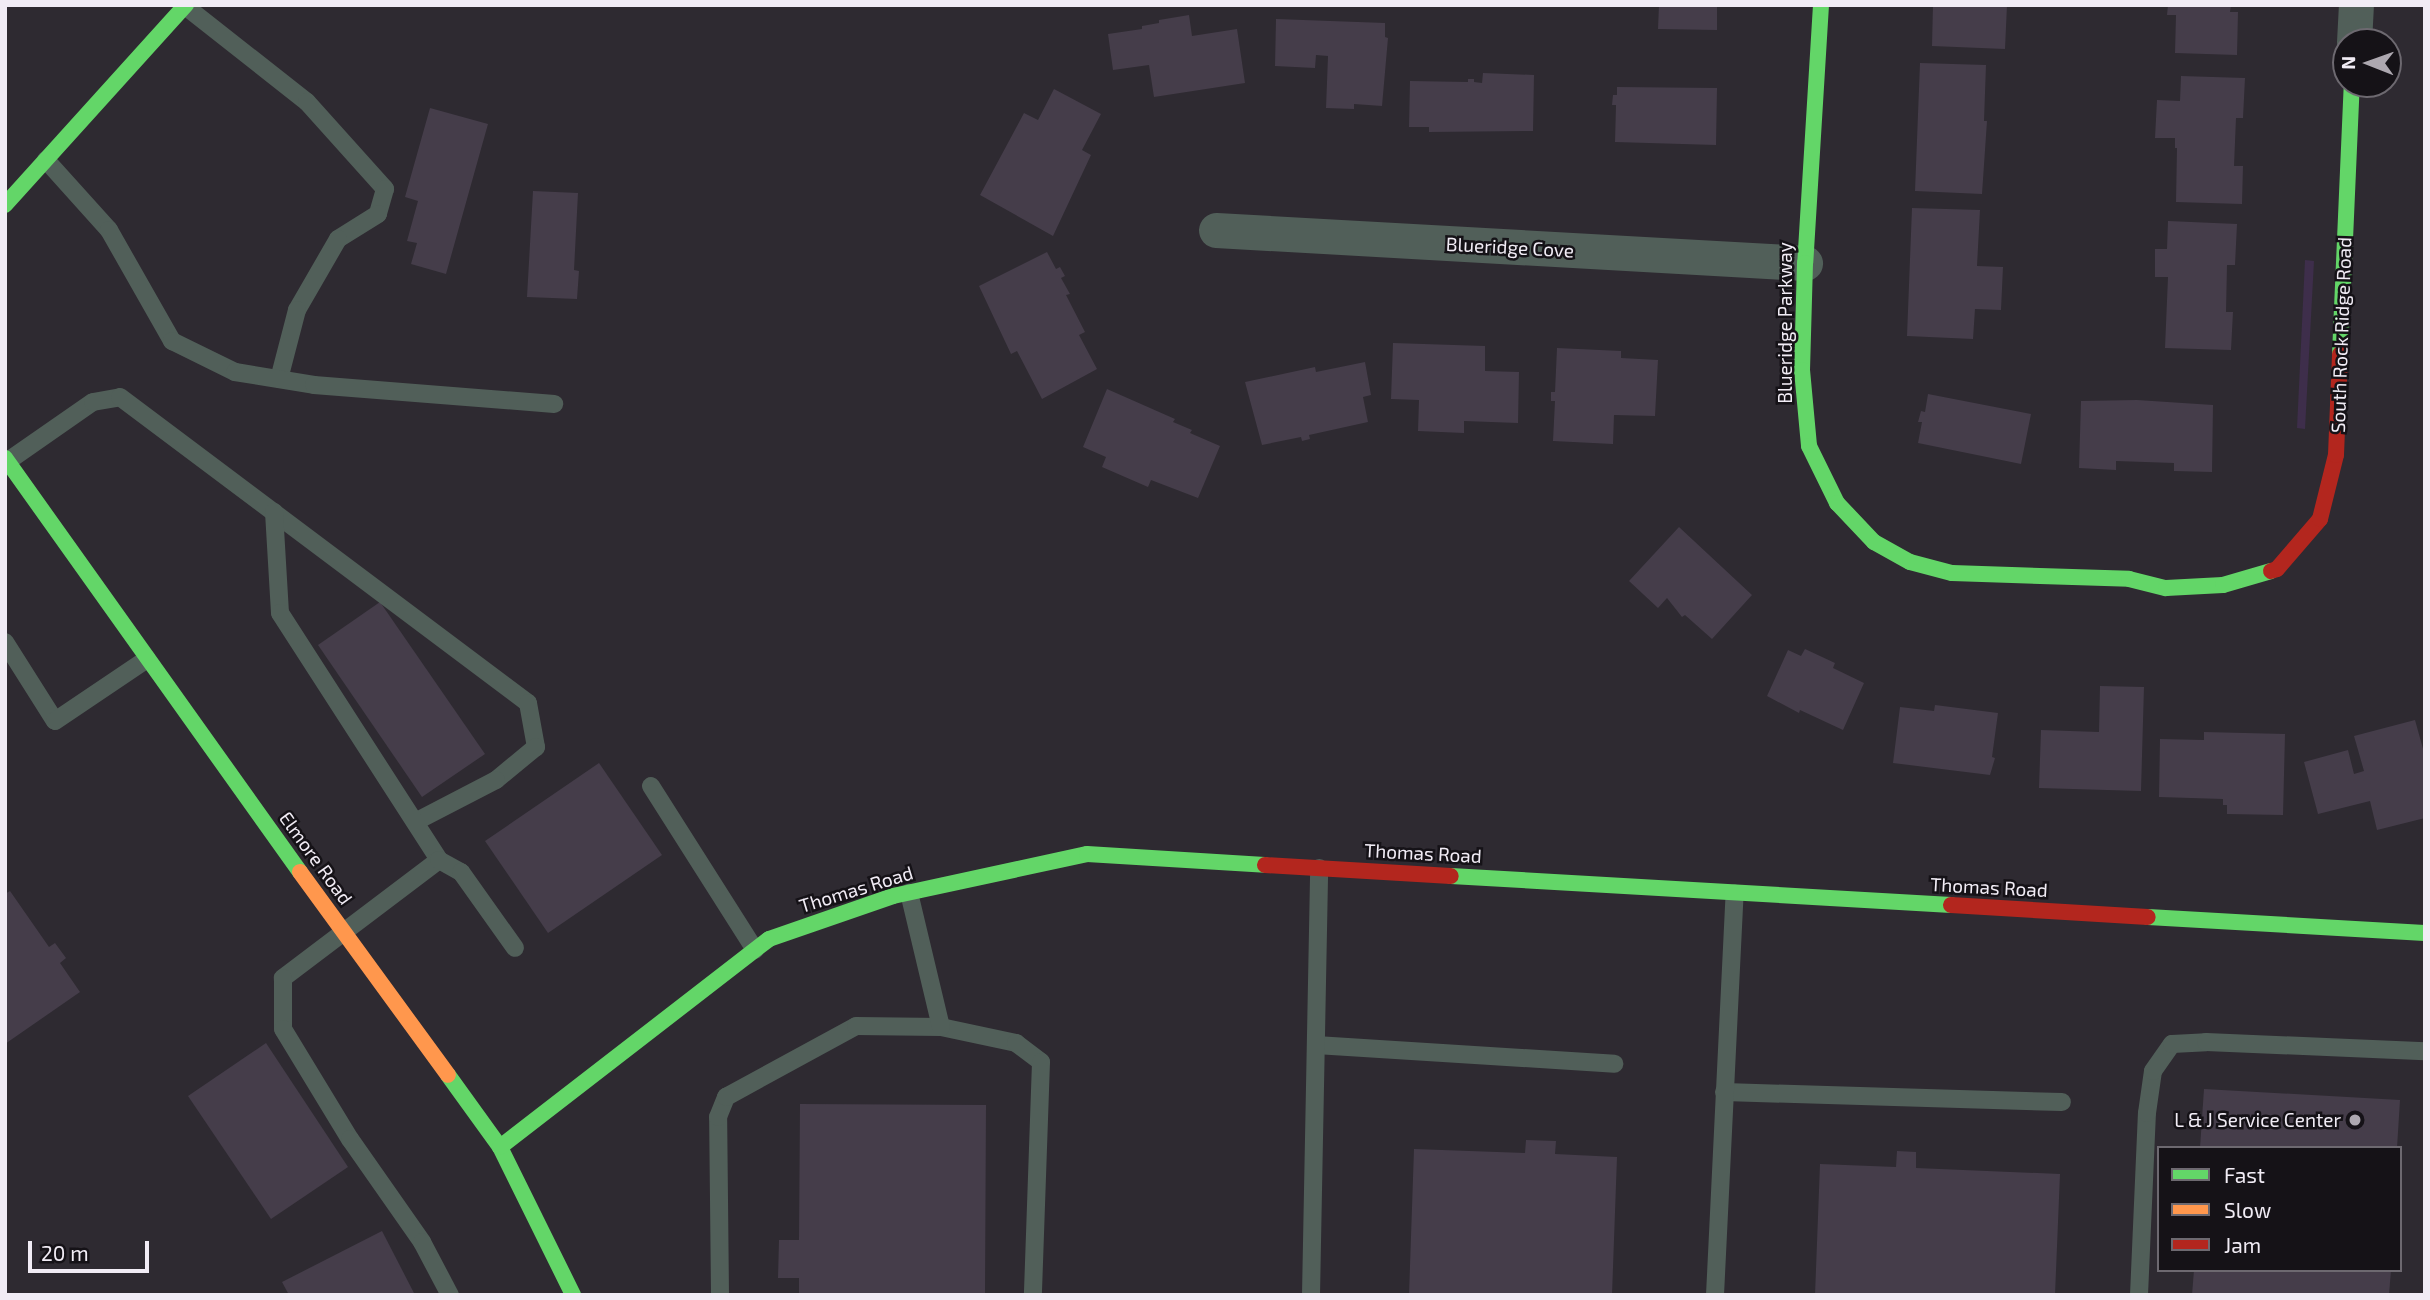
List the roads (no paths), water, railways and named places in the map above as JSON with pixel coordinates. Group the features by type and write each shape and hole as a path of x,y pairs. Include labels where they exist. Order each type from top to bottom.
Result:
{"street":[{"name":"Blueridge Parkway","path":"1821,5 1805,263 1802,370 1809,446 1837,503 1874,542 1910,562 1952,573 2129,579 2165,588 2223,585 2277,569"},
{"path":"2355,28 2356,5"},
{"path":"5,205 185,6"},
{"name":"South Rock Ridge Road","path":"2277,569 2320,519 2336,455 2351,98"},
{"name":"Blueridge Cove","path":"1216,230 1805,263"},
{"name":"Elmore Road","path":"6,460 500,1147 573,1295"},
{"name":"Thomas Road","path":"500,1147 769,939 909,892 1087,854 2425,933"}],"lane":[{"path":"185,6 307,102 386,189 378,214 338,239 297,310 279,379"},
{"path":"46,160 109,230 172,341 234,372 367,390 554,404"},
{"path":"6,460 93,402 120,397 528,703 536,747 496,780 415,822"},
{"path":"274,512 281,613 439,860 461,872 515,948"},
{"path":"5,642 55,721 147,659"},
{"path":"650,786 755,950"},
{"path":"439,860 284,978 283,1029 350,1139 422,1242 450,1295"},
{"path":"1311,1295 1319,868"},
{"path":"909,892 941,1027"},
{"path":"1715,1295 1735,893"},
{"path":"720,1295 718,1117 726,1097 856,1026 941,1027 1016,1043 1041,1062 1033,1295"},
{"path":"2139,1295 2147,1113 2153,1071 2172,1044 2206,1042 2425,1051"},
{"path":"1316,1045 1614,1064"},
{"path":"1724,1092 2062,1102"}],"place":[{"name":"L & J Service Center","path":"2355,1120"}]}
